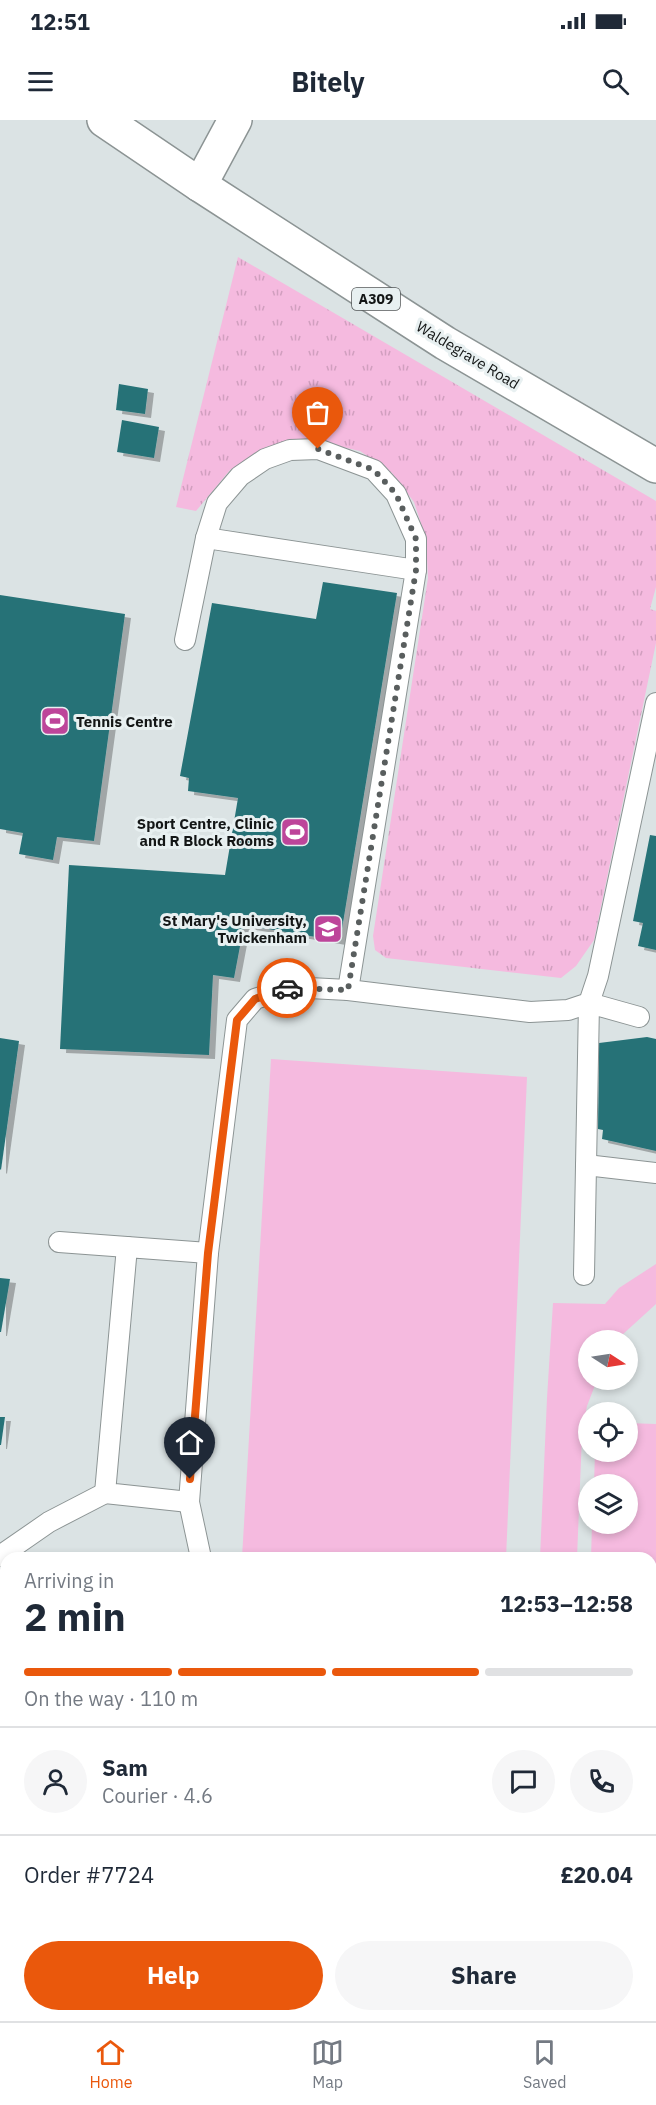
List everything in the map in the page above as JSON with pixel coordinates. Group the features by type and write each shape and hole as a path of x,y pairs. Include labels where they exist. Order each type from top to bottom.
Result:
{"main road":[{"name":"Waldegrave Road","path":"104,120 200,185 445,343 656,465"},
{"path":"200,185 235,120"}],"lane":[{"path":"185,640 206,538 217,503 240,476 265,459 290,450 318,449 374,470 396,494 416,539 416,570 348,990"},
{"path":"206,538 416,570"},
{"path":"584,1275 589,1003 598,976 656,703"},
{"path":"200,1552 189,1502 208,1253 237,1020 255,999 290,987 348,990 530,1012 568,1010 589,1003 639,1017"},
{"path":"586,1165 656,1173"},
{"path":"58,1242 208,1253"},
{"path":"105,1493 127,1247"},
{"path":"6,1552 49,1522 105,1493 189,1502"}],"green space":[{"path":"238,257 656,501 656,587 650,609 656,611 656,643 594,940 576,966 561,978 386,958 375,950 373,936 428,578 426,539 414,502 392,473 360,451 310,440 266,447 230,470 196,511 176,507"},
{"path":"271,1059 527,1077 506,1552 242,1552"},
{"path":"656,1264 656,1304 627,1330 578,1330 578,1390 593,1390 589,1402 578,1402 578,1462 581,1462 580,1474 578,1474 577,1552 540,1552 553,1303 605,1304 619,1288"},
{"path":"638,1423 656,1424 656,1552 591,1552 592,1534 638,1534 638,1474 594,1474 595,1462 638,1462"}],"building":[{"path":"119,384 148,389 145,414 116,410"},
{"path":"122,420 159,427 154,458 117,452"},
{"name":"Sport Centre, Clinic and R Block Rooms","path":"323,582 397,593 340,941 244,925 234,978 213,975 209,1055 60,1049 69,865 225,875 238,798 188,791 189,778 180,776 212,603 316,619"},
{"name":"Tennis Centre","path":"0,595 125,614 94,841 57,837 53,860 19,854 23,833 0,829"},
{"path":"650,835 656,836 656,950 638,946 643,923 633,921"},
{"path":"647,1037 656,1039 656,1151 602,1139 603,1130 598,1129 599,1043"},
{"path":"0,1038 19,1041 1,1170 0,1169"},
{"path":"0,1278 10,1279 1,1332 0,1332"},
{"path":"0,1417 5,1417 1,1445 0,1445"}],"way so far":[{"path":"287,988 348,990 380,804 416,570 416,539 396,494 374,470 318,449"}],"place":[{"name":"Tennis Centre","path":"55,721"},
{"name":"Sport Centre, Clinic and R Block Rooms","path":"295,832"},
{"name":"St Mary's University, Twickenham","path":"328,929"}],"route":[{"path":"190,1479 208,1253 237,1020 255,999 287,988"}]}
